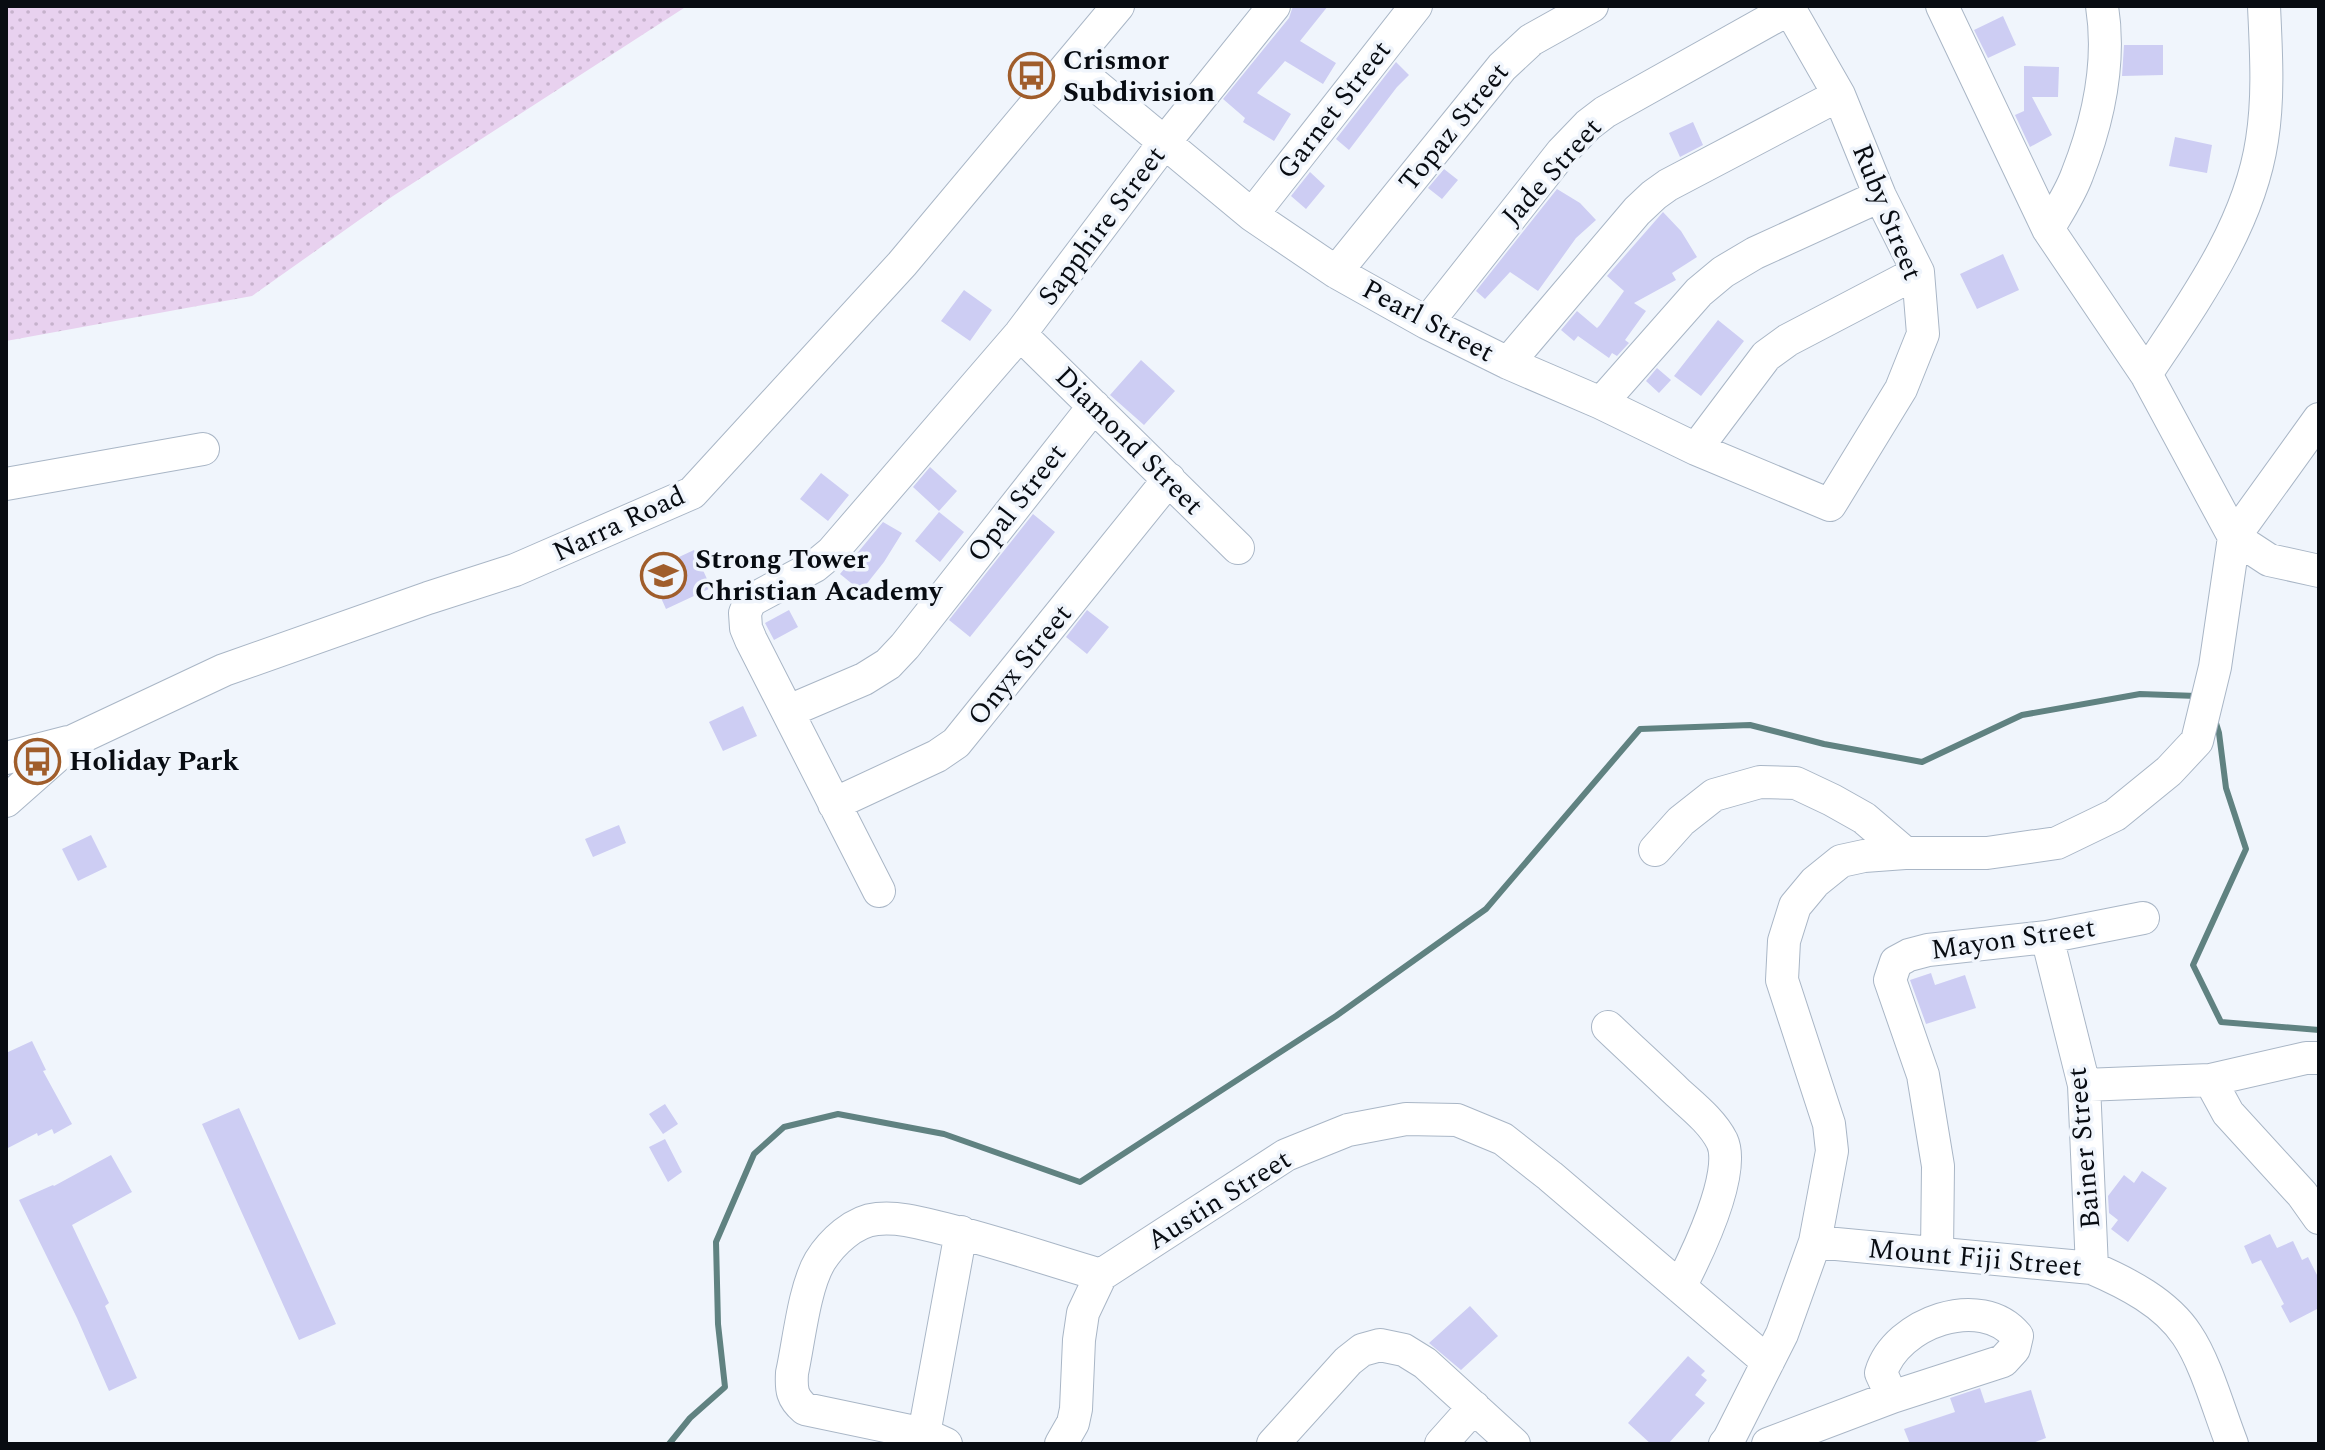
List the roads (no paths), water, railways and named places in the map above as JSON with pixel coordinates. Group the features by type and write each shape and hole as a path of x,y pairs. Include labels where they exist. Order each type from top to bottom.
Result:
{"street":[{"name":"Narra Road","path":"6,801 75,740 224,670 515,570 692,493 902,264 1118,6"},
{"name":"Sapphire Street","path":"789,711 746,628 745,613 750,601 815,566 832,552 1020,334 1164,143 1274,6"},
{"name":"Garnet Street","path":"1252,215 1416,6"},
{"name":"Topaz Street","path":"1336,272 1502,67 1531,40 1592,6"},
{"path":"1942,6 2048,229 2146,374 2234,537 2269,560 2319,571"},
{"path":"2048,229 2076,178 2096,120 2105,63 2102,6"},
{"path":"2146,374 2226,246 2248,195 2262,141 2268,72 2264,6"},
{"name":"Ruby Street","path":"1788,8 1839,95 1880,196 1918,272 1923,334 1901,389 1830,505"},
{"name":"Jade Street","path":"1427,323 1562,152 1588,125 1605,112 1788,8"},
{"name":"Pearl Street","path":"1070,64 1252,215 1336,272 1427,323 1508,363 1696,449 1830,505"},
{"path":"1508,363 1654,195 1839,95"},
{"path":"1601,403 1699,292 1723,272 1755,253 1880,196"},
{"path":"1696,449 1766,356 1788,340 1918,272"},
{"name":"Diamond Street","path":"1020,334 1238,548"},
{"name":"Opal Street","path":"789,711 864,679 888,664 1094,406"},
{"path":"1732,1442 1782,1334 1815,1242 1832,1151 1829,1124 1782,980 1784,941 1795,906 1815,882 1841,861 1905,853 1987,853 2057,843 2115,815 2169,771 2197,741 2215,667 2234,537 2319,419"},
{"path":"6,484 203,449"},
{"name":"Onyx Street","path":"834,804 937,756 956,743 1169,479"},
{"path":"789,711 879,891"},
{"path":"6,758 75,740"},
{"path":"1655,850 1681,821 1714,795 1760,782 1796,783 1832,800 1864,818 1905,853"},
{"name":"Mayon Street","path":"1937,1253 1938,1166 1923,1075 1890,980 1896,962 1928,950 2047,937 2143,918"},
{"name":"Bainer Street","path":"2047,937 2084,1085 2092,1268"},
{"path":"1608,1027 1709,1122 1722,1142 1726,1164 1721,1188 1698,1253 1680,1287"},
{"path":"2084,1085 2210,1080 2306,1058 2319,1058"},
{"path":"2210,1080 2228,1113 2302,1194 2319,1218"},
{"name":"Austin Street","path":"1101,1275 1286,1155 1348,1130 1406,1119 1457,1120 1503,1139 1768,1362"},
{"path":"961,1232 935,1439 805,1409 794,1399 792,1373 811,1279 820,1260 853,1227 875,1219 902,1219 961,1232 1101,1275 1083,1313 1076,1409 1073,1423 1061,1444"},
{"name":"Mount Fiji Street","path":"1815,1242 2092,1268 2123,1281 2164,1309 2187,1335 2232,1444"},
{"path":"1273,1444 1348,1361 1362,1350 1380,1345 1404,1350 1425,1363 1514,1444"},
{"path":"1768,1444 1892,1397"},
{"path":"1441,1444 1474,1407"}],"waterway":[{"path":"669,1444 690,1418 725,1387 718,1324 716,1242 754,1154 784,1127 838,1114 944,1134 1080,1182 1336,1016 1486,909 1640,729 1750,725 1824,744 1922,762 2022,715 2140,694 2197,696"},
{"path":"2215,720 2226,788 2246,849 2193,965 2221,1022 2319,1030"}],"place":[{"name":"Crismor Subdivision","path":"1032,76"},
{"name":"Strong Tower Christian Academy","path":"664,575"},
{"name":"Holiday Park","path":"38,761"}]}
